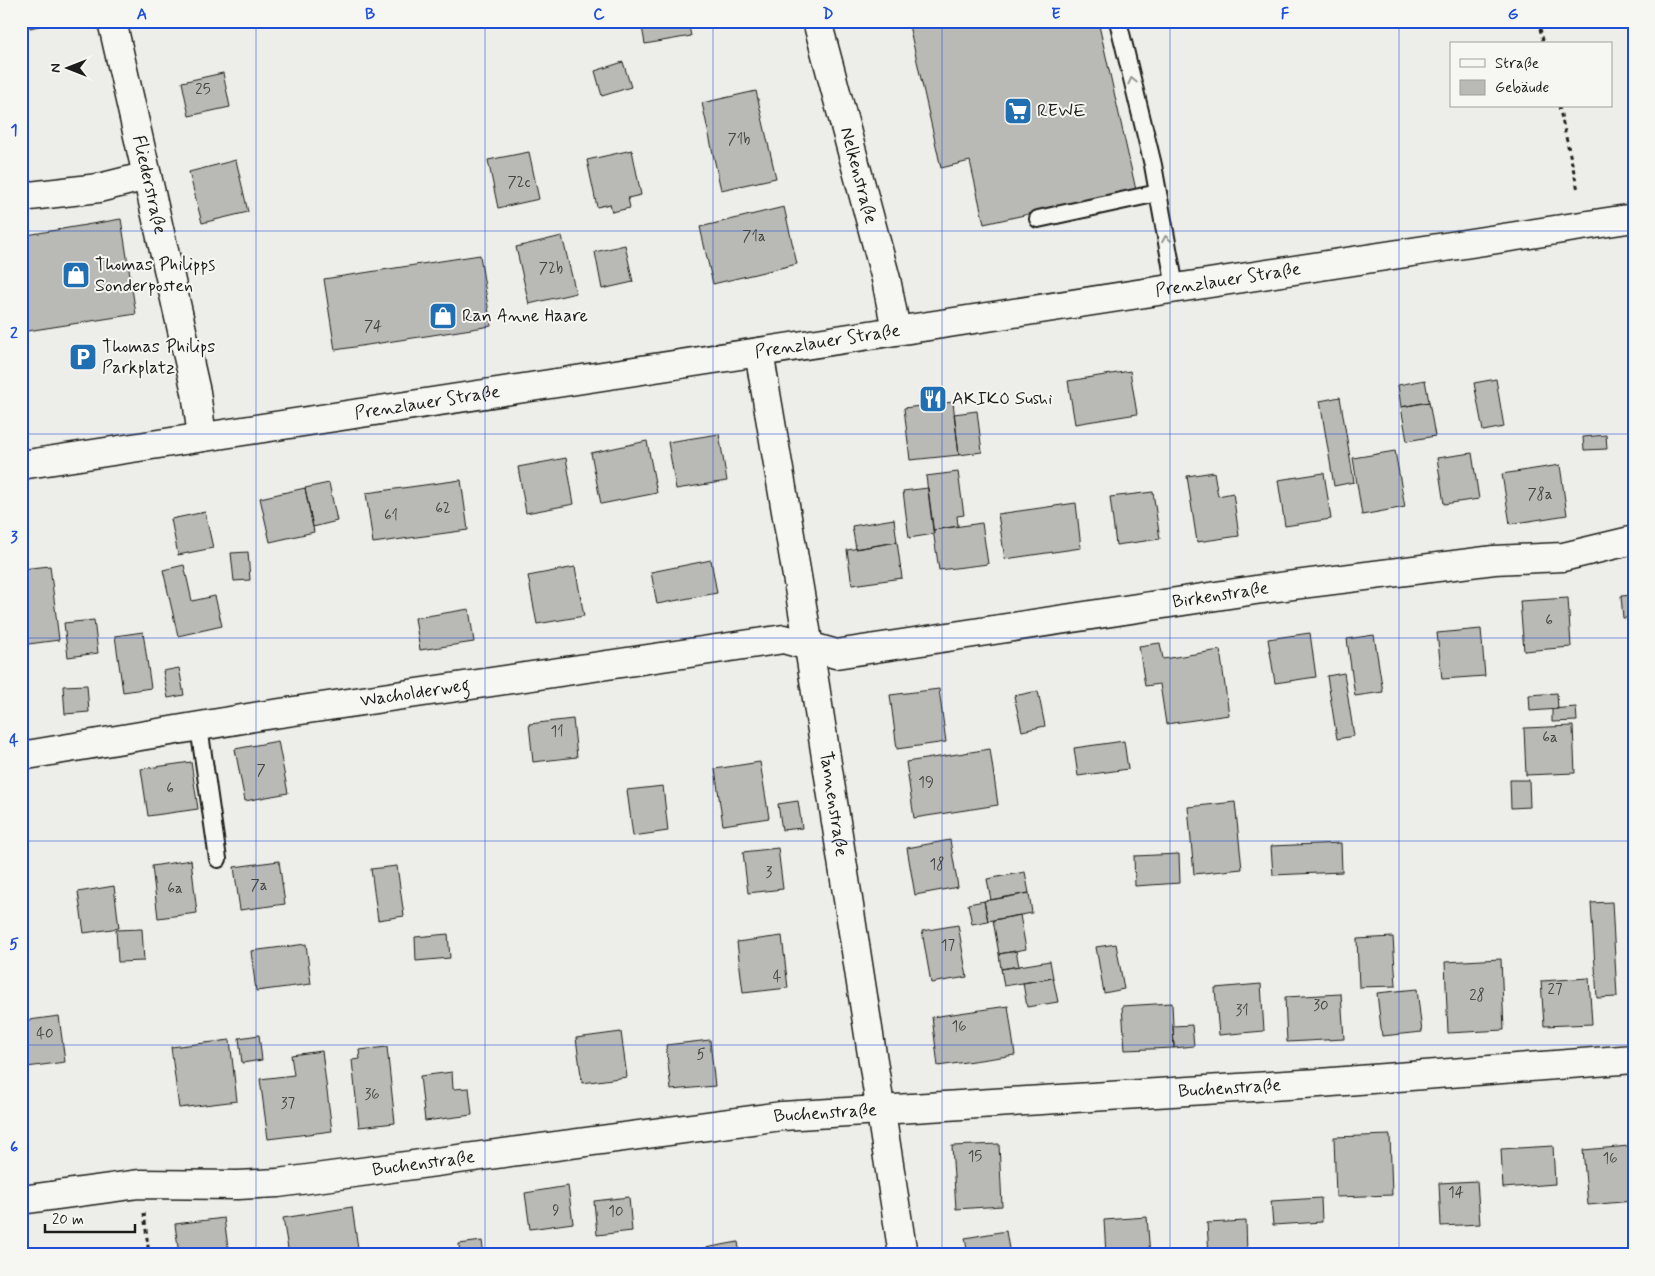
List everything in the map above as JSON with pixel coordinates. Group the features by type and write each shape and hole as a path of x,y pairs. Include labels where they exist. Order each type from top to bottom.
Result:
{"street":[{"name":"Fliederstraße","path":"112,21 196,392 202,437"},
{"name":"Nelkenstraße","path":"817,21 886,279 896,330"},
{"path":"21,197 98,188 147,176"},
{"name":"Prenzlauer Straße","path":"21,465 1634,218"},
{"name":"Tannenstraße","path":"759,352 809,647 882,1110 902,1255"},
{"name":"Birkenstraße","path":"809,647 836,654 1262,589 1494,560 1563,557 1634,540"},
{"name":"Wacholderweg","path":"21,756 784,638 809,647"},
{"name":"Buchenstraße","path":"21,1200 140,1184 238,1185 278,1182 782,1116 1318,1083 1634,1059"}],"lane":[{"path":"1118,21 1158,193 1175,287"},
{"path":"1038,220 1158,193"},
{"path":"199,727 218,858"}],"path":[{"path":"1538,21 1543,42"},
{"path":"1559,108 1578,190"},
{"path":"140,1184 149,1255"}],"building":[{"path":"29,21 61,21 30,28"},
{"path":"641,21 688,21 691,36 645,44"},
{"path":"908,21 1098,21 1136,190 984,224 970,161 941,168"},
{"path":"623,62 631,87 602,96 595,71"},
{"path":"223,73 230,107 189,116 182,82"},
{"path":"756,91 776,178 721,190 702,103"},
{"path":"632,150 641,195 628,198 630,208 612,212 610,204 597,207 587,160"},
{"path":"529,152 539,199 498,208 488,160"},
{"path":"236,160 248,212 202,223 189,172"},
{"path":"784,207 797,264 713,284 700,227"},
{"name":"Thomas Philipps Sonderposten","path":"121,219 136,314 21,332 21,236"},
{"path":"562,236 576,293 529,304 516,247"},
{"path":"625,245 633,282 602,289 595,252"},
{"path":"480,255 491,326 335,350 324,279"},
{"path":"1130,371 1137,414 1075,424 1068,381"},
{"path":"1496,379 1504,427 1483,431 1474,383"},
{"path":"1425,380 1429,402 1401,407 1398,385"},
{"path":"1340,397 1354,482 1334,486 1320,401"},
{"path":"953,402 959,455 910,460 904,408"},
{"path":"1429,402 1435,436 1407,441 1401,407"},
{"path":"977,411 982,452 959,455 954,414"},
{"path":"719,434 727,481 676,489 668,442"},
{"path":"1606,435 1607,449 1584,450 1583,437"},
{"path":"647,441 657,493 601,504 591,453"},
{"path":"1395,451 1405,507 1362,515 1353,458"},
{"path":"1472,453 1479,499 1444,504 1437,458"},
{"path":"566,458 574,504 526,513 518,467"},
{"path":"1560,465 1567,515 1510,524 1502,474"},
{"path":"958,472 964,515 957,516 958,526 933,530 926,476"},
{"path":"1214,472 1218,496 1233,493 1239,536 1197,542 1187,476"},
{"path":"1324,473 1331,519 1285,526 1278,480"},
{"path":"461,480 468,530 373,543 366,493"},
{"path":"329,483 337,521 313,527 305,488"},
{"path":"305,488 314,532 270,542 260,498"},
{"path":"928,488 934,534 909,538 903,491"},
{"path":"1153,492 1160,539 1116,545 1110,497"},
{"path":"1076,503 1081,548 1005,559 998,514"},
{"path":"205,512 213,548 178,555 171,519"},
{"path":"894,519 897,542 856,549 852,526"},
{"path":"982,523 988,564 939,570 933,530"},
{"path":"897,542 902,578 852,585 847,550"},
{"path":"248,552 250,580 234,581 231,553"},
{"path":"711,560 717,593 657,604 651,572"},
{"path":"184,565 192,601 215,596 222,626 178,636 163,570"},
{"path":"50,566 59,640 21,645 21,569"},
{"path":"575,567 584,616 537,624 528,576"},
{"path":"1634,595 1634,617 1623,618 1621,596"},
{"path":"1568,598 1571,647 1524,651 1520,601"},
{"path":"469,609 474,642 420,650 415,618"},
{"path":"94,620 98,653 68,657 64,623"},
{"path":"1481,629 1485,676 1442,679 1437,633"},
{"path":"143,632 151,688 123,692 115,636"},
{"path":"1310,633 1316,677 1275,683 1268,639"},
{"path":"1374,635 1383,692 1355,696 1347,639"},
{"path":"1160,643 1163,659 1220,650 1229,715 1166,724 1160,684 1145,686 1139,646"},
{"path":"179,668 184,695 168,698 163,671"},
{"path":"1344,673 1354,736 1337,739 1327,676"},
{"path":"87,685 89,712 65,714 63,686"},
{"path":"939,689 946,742 897,749 890,695"},
{"path":"1038,691 1045,726 1022,731 1014,696"},
{"path":"1557,693 1558,709 1530,711 1529,695"},
{"path":"1576,707 1577,721 1552,722 1552,709"},
{"path":"573,719 577,757 533,762 529,724"},
{"path":"1573,726 1575,773 1526,775 1524,728"},
{"path":"278,741 288,793 245,801 235,749"},
{"path":"1124,741 1128,769 1078,776 1074,748"},
{"path":"990,749 998,805 914,818 906,762"},
{"path":"191,762 198,809 148,816 141,769"},
{"path":"760,762 769,818 723,825 715,769"},
{"path":"1510,780 1529,780 1530,807 1511,808"},
{"path":"663,786 668,831 633,836 627,790"},
{"path":"798,801 802,828 782,830 778,804"},
{"path":"1235,802 1242,869 1194,874 1188,807"},
{"path":"950,840 958,887 915,895 907,848"},
{"path":"1341,843 1342,872 1273,875 1271,846"},
{"path":"778,848 783,889 748,893 743,852"},
{"path":"1179,854 1180,883 1135,886 1134,856"},
{"path":"191,860 197,913 158,918 152,866"},
{"path":"279,861 285,904 240,910 234,867"},
{"path":"397,866 404,916 378,920 371,869"},
{"path":"1025,872 1029,893 991,900 987,879"},
{"path":"114,886 119,928 84,933 78,892"},
{"path":"1029,893 1032,913 988,921 984,901"},
{"path":"984,901 988,921 972,924 968,904"},
{"path":"1612,902 1617,997 1597,998 1591,903"},
{"path":"1020,915 1026,949 999,954 993,920"},
{"path":"958,925 967,977 931,983 922,931"},
{"path":"142,929 144,961 118,962 116,930"},
{"path":"448,934 450,958 416,961 415,937"},
{"path":"782,936 788,988 743,993 737,942"},
{"path":"1393,937 1396,986 1359,987 1357,939"},
{"path":"306,944 311,984 256,991 251,951"},
{"path":"1116,944 1124,989 1104,993 1096,947"},
{"path":"1016,951 1019,966 1001,969 999,954"},
{"path":"1501,959 1504,1030 1448,1033 1445,962"},
{"path":"1050,961 1053,978 1004,986 1001,969"},
{"path":"1053,978 1058,1002 1027,1007 1023,983"},
{"path":"1589,978 1592,1024 1544,1026 1541,981"},
{"path":"1261,984 1264,1031 1219,1035 1215,988"},
{"path":"1417,989 1422,1032 1382,1036 1377,993"},
{"path":"1341,994 1344,1039 1287,1042 1285,997"},
{"path":"1172,1003 1174,1048 1125,1050 1122,1006"},
{"path":"1008,1006 1015,1055 938,1066 932,1017"},
{"path":"59,1016 65,1062 27,1067 22,1021"},
{"path":"1192,1025 1194,1046 1174,1048 1173,1026"},
{"path":"621,1032 627,1077 582,1083 576,1038"},
{"path":"259,1035 262,1060 242,1063 239,1038"},
{"path":"230,1040 237,1101 179,1108 171,1047"},
{"path":"710,1040 715,1086 671,1090 666,1045"},
{"path":"387,1047 395,1123 359,1127 352,1060 360,1059 359,1050"},
{"path":"322,1051 332,1131 268,1139 260,1079 294,1075 291,1055"},
{"path":"452,1072 453,1089 469,1088 472,1115 425,1121 420,1076"},
{"path":"1390,1135 1392,1195 1336,1197 1334,1137"},
{"path":"999,1144 1002,1206 956,1209 952,1146"},
{"path":"1553,1146 1555,1184 1503,1188 1501,1149"},
{"path":"1629,1146 1633,1201 1588,1205 1583,1150"},
{"path":"1477,1181 1480,1224 1441,1226 1439,1183"},
{"path":"568,1186 573,1223 530,1229 525,1193"},
{"path":"629,1197 632,1231 597,1235 594,1201"},
{"path":"1321,1198 1322,1222 1273,1225 1271,1201"},
{"path":"352,1207 359,1255 289,1255 283,1218"},
{"path":"1147,1217 1150,1255 1106,1255 1104,1220"},
{"path":"224,1218 229,1255 179,1255 175,1224"},
{"path":"1246,1221 1247,1255 1209,1255 1207,1223"},
{"path":"1006,1231 1010,1255 968,1255 965,1238"},
{"path":"482,1241 484,1255 460,1255 459,1244"},
{"path":"738,1242 740,1255 678,1255 678,1253"}],"place":[{"name":"REWE","path":"1018,111"},
{"name":"Thomas Philipps Sonderposten","path":"76,275"},
{"name":"Ran Anne Haare","path":"443,316"},
{"name":"Thomas Philips Parkplatz","path":"83,357"},
{"name":"AKIKO Sushi","path":"933,399"}]}
